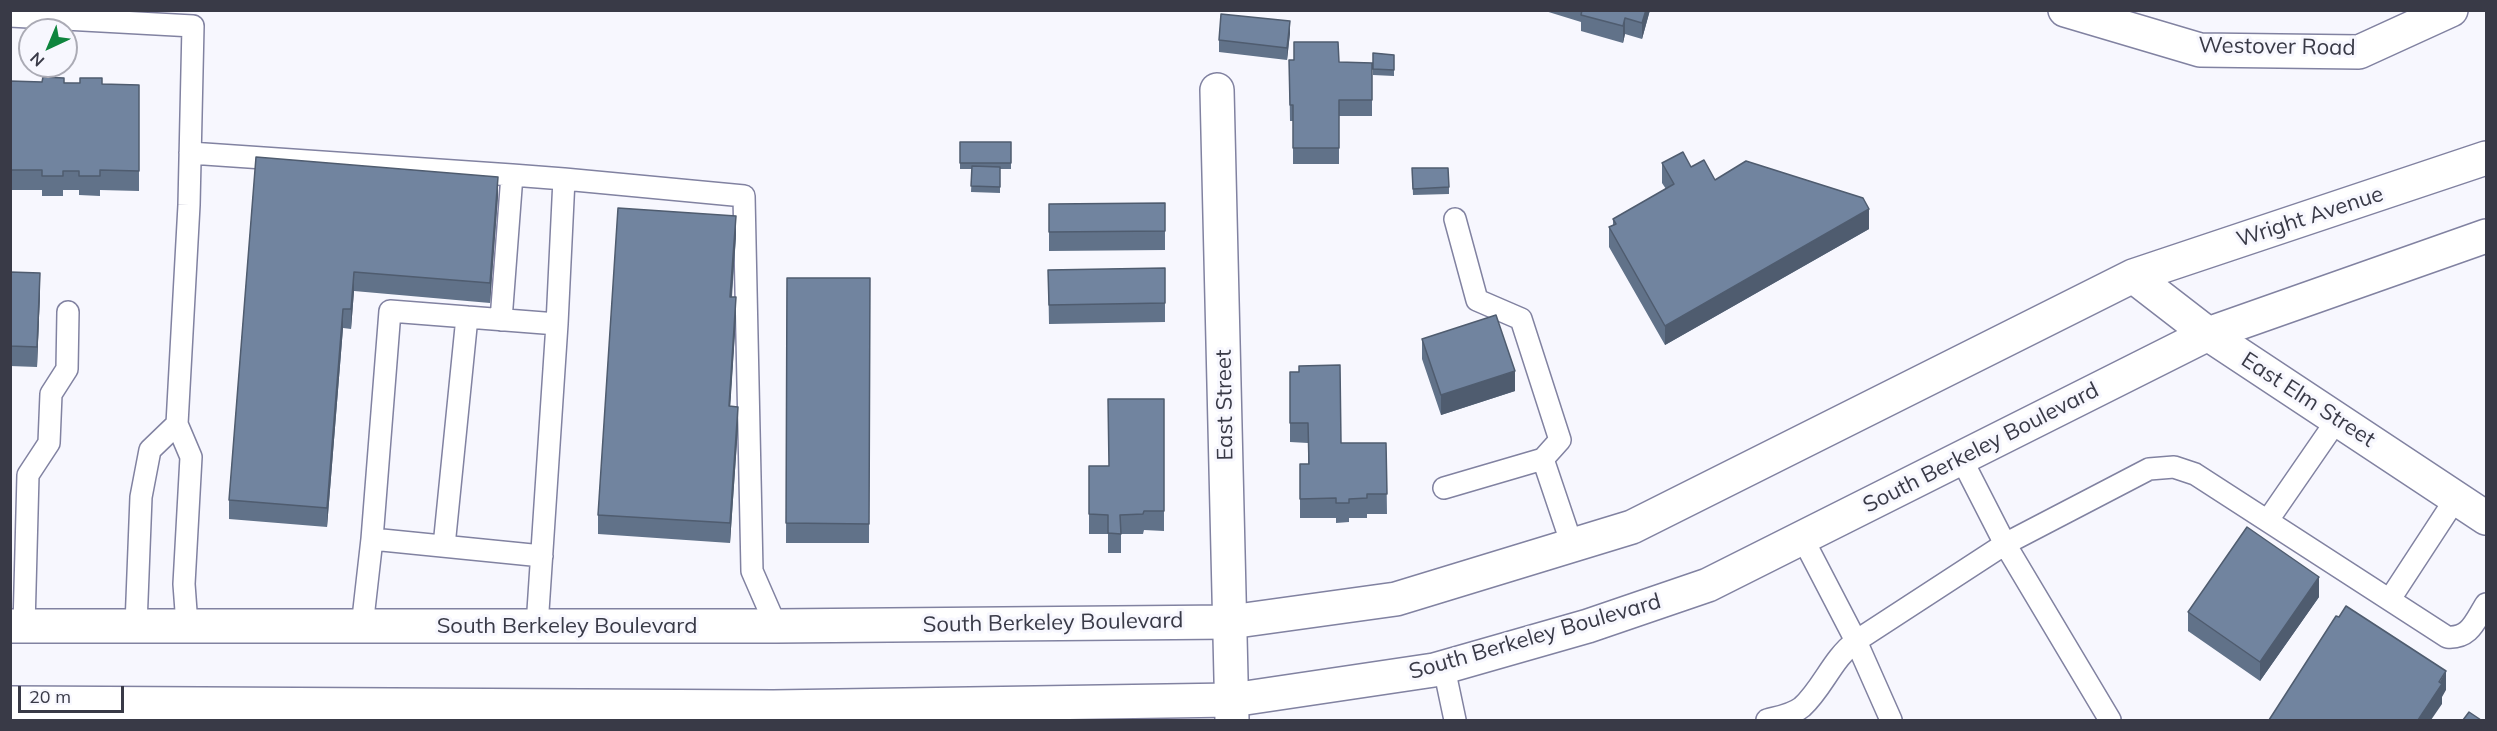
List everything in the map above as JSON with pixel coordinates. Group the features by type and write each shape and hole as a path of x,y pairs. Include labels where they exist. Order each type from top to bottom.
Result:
{"street":[{"name":"Westover Road","path":"2065,10 2200,50 2359,52 2451,10"},
{"name":"East Street","path":"1217,90 1232,710"},
{"name":"Wright Avenue","path":"2133,276 2487,158"},
{"path":"2208,334 2487,236"},
{"name":"South Berkeley Boulevard","path":"17,626 776,626 1230,622 1396,599 1632,527 2133,276"},
{"name":"East Elm Street","path":"2133,276 2208,334 2487,518"},
{"name":"South Berkeley Boulevard","path":"10,703 272,712 773,707 1232,710 1444,668 1588,626 1708,585 2208,334"}],"lane":[{"path":"10,16 193,26 190,153 177,424 191,457 184,584 187,625"},
{"path":"190,153 564,179 744,196 752,571 776,626"},
{"path":"501,320 512,175"},
{"path":"537,626 564,179"},
{"path":"1444,488 1544,459 1560,440 1521,319 1477,300 1455,219"},
{"path":"362,627 372,539 390,311 557,324"},
{"path":"17,626 28,476 49,443 51,394 67,369 68,312"},
{"path":"444,546 467,317"},
{"path":"2268,520 2337,420"},
{"path":"135,625 141,497 150,450 177,424"},
{"path":"1961,458 2005,544 2110,720"},
{"path":"1544,459 1572,545"},
{"path":"1767,720 1793,712 1803,706 1843,651 1856,641 2005,544 2149,469 2174,467 2195,474 2447,637 2457,638 2466,634 2487,604"},
{"path":"2390,599 2456,498"},
{"path":"372,539 542,556"},
{"path":"1803,539 1856,641 1892,720"},
{"path":"1444,668 1455,720"}],"building":[{"path":"1582,10 1646,10 1642,23 1625,18 1623,26 1581,15"},
{"path":"1221,14 1290,21 1287,48 1219,40"},
{"path":"1294,42 1338,42 1339,62 1372,63 1372,100 1339,100 1339,148 1293,148 1293,105 1290,105 1289,60 1294,60"},
{"path":"1373,53 1394,55 1394,70 1373,69"},
{"path":"43,78 64,78 64,83 80,83 80,78 102,78 102,84 139,85 139,171 100,170 100,176 79,176 79,171 63,171 63,176 42,176 42,170 10,170 10,81 42,82"},
{"path":"960,142 1011,142 1011,163 960,163"},
{"path":"1683,152 1691,167 1704,160 1715,180 1746,161 1863,198 1869,209 1665,326 1609,227 1616,224 1613,219 1674,184 1662,163"},
{"path":"256,157 498,177 490,283 354,272 351,309 343,309 327,508 229,500"},
{"path":"972,166 1000,167 1000,187 971,186"},
{"path":"1412,168 1448,168 1449,187 1413,189"},
{"path":"1165,203 1165,231 1049,232 1049,204"},
{"path":"618,208 736,216 730,297 736,297 729,406 738,407 730,523 598,515"},
{"path":"1165,268 1165,303 1049,305 1048,270"},
{"path":"10,272 40,273 37,347 10,346"},
{"path":"787,278 870,278 869,524 786,523"},
{"path":"1496,315 1515,371 1441,395 1422,339"},
{"path":"1340,365 1341,443 1386,443 1387,494 1367,494 1367,498 1349,499 1349,503 1336,503 1336,498 1300,499 1300,464 1309,464 1308,423 1290,423 1290,372 1299,372 1299,366"},
{"path":"1108,399 1164,399 1164,511 1144,511 1143,514 1120,515 1121,534 1108,533 1108,515 1089,514 1089,466 1109,466"},
{"path":"2247,527 2319,577 2260,662 2188,612"},
{"path":"2346,606 2446,671 2439,682 2442,684 2418,720 2269,720 2336,616 2339,617"},
{"path":"2469,712 2481,720 2463,720"}]}
